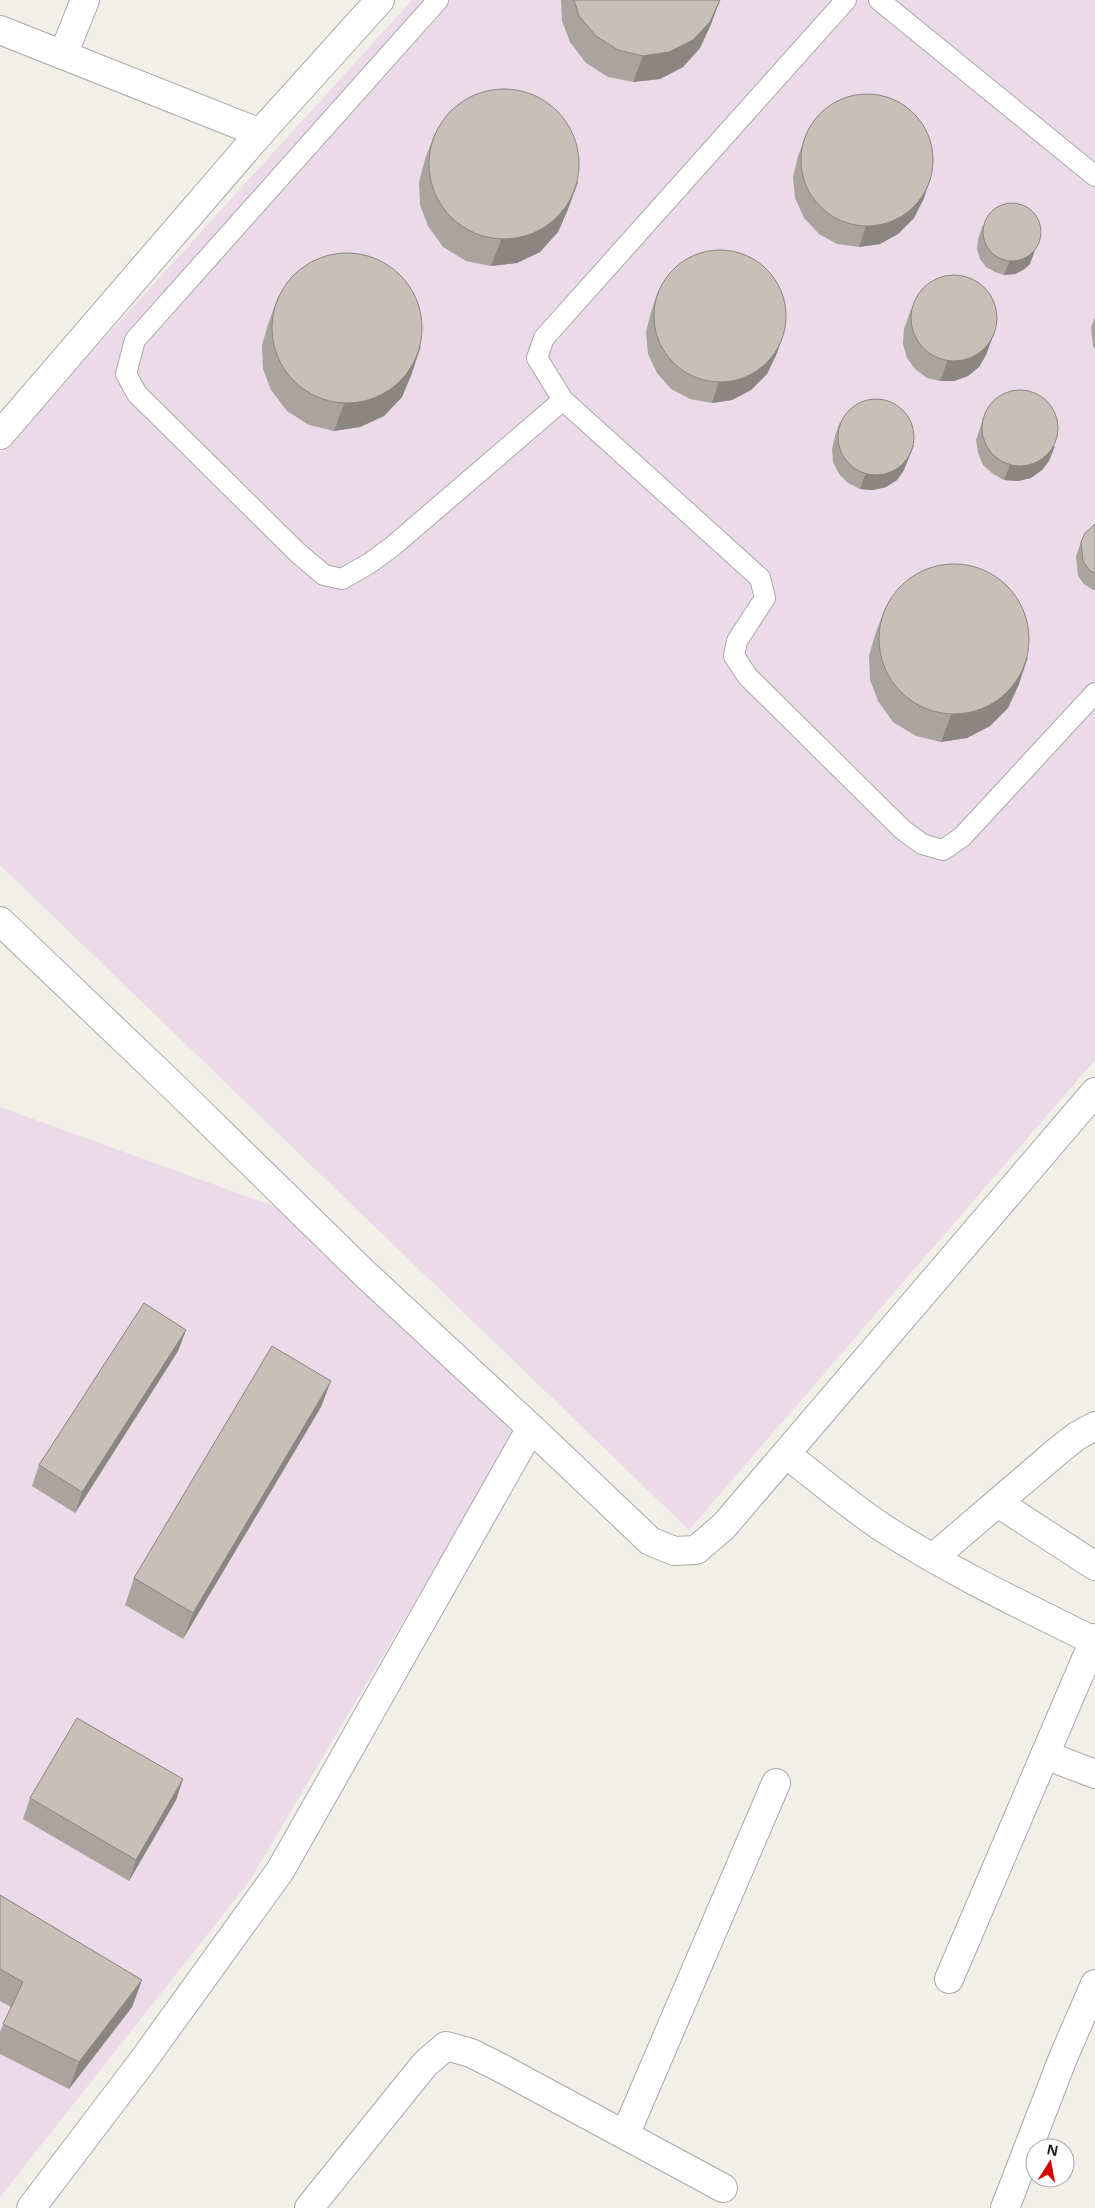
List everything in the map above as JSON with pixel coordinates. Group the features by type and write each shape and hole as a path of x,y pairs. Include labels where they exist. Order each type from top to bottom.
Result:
{"street":[{"path":"63,56 85,0"},
{"path":"0,435 260,133 380,0"},
{"path":"0,30 260,133"},
{"path":"0,922 173,1086 364,1273 650,1541 674,1551 696,1550 724,1526 1095,1092"},
{"path":"934,1557 1059,1450 1077,1436 1095,1426"},
{"path":"32,2208 142,2062 280,1871 531,1428"},
{"path":"786,1454 864,1515 992,1590 1094,1639 949,1979"},
{"path":"998,1503 1095,1566"},
{"path":"1045,1754 1095,1774"},
{"path":"625,2135 776,1783"},
{"path":"1004,2208 1063,2058 1095,1984"},
{"path":"309,2208 425,2064 446,2046 478,2057 723,2188"}],"lane":[{"path":"438,0 135,340 126,374 138,394 298,553 324,575 342,579 370,563 393,546 563,400"},
{"path":"846,0 544,338 537,358 563,400 760,578 765,598 737,641 734,656 748,677 903,830 922,844 943,850 962,838 1095,693"},
{"path":"879,0 1095,176"}],"shaded area":[{"path":"412,0 1095,0 1095,1060 689,1530 0,865 0,453"},
{"path":"0,1107 290,1212 518,1427 249,1882 0,2197"}],"building":[{"path":"574,0 720,0 710,22 693,40 669,52 643,56 618,50 596,36 579,16"},
{"path":"504,89 519,90 533,95 557,111 573,135 578,149 578,179 573,193 557,217 533,233 519,238 504,239 489,238 475,233 451,217 435,193 430,179 429,164 430,149 435,135 451,111 475,95 489,90"},
{"path":"867,94 892,99 903,105 913,114 922,124 928,135 933,160 928,185 922,196 913,206 903,215 892,221 867,226 842,221 831,215 821,206 812,196 806,185 801,160 806,135 812,124 821,114 831,105 842,99"},
{"path":"1012,203 1028,208 1036,216 1041,232 1036,248 1028,256 1012,261 996,256 988,248 983,232 988,216 996,208"},
{"path":"720,250 745,255 756,261 766,270 775,280 781,291 786,316 781,341 775,352 766,362 756,371 745,377 720,382 695,377 684,371 674,362 665,352 659,341 654,316 659,291 665,280 674,270 684,261 695,255"},
{"path":"347,253 362,254 376,259 400,275 416,299 421,313 421,343 416,357 400,381 376,397 362,402 347,403 332,402 318,397 294,381 278,357 273,343 272,328 273,313 278,299 294,275 318,259 332,254"},
{"path":"954,275 970,278 978,282 990,294 994,302 997,318 994,334 990,342 978,354 970,358 954,361 938,358 930,354 918,342 914,334 911,318 914,302 918,294 930,282 938,278"},
{"path":"1013,390 1027,390 1041,396 1052,407 1058,421 1055,443 1047,455 1027,466 1013,466 999,460 988,449 982,435 982,421 988,407 999,396"},
{"path":"884,399 897,405 908,416 914,429 912,452 897,469 884,475 868,475 855,469 840,452 838,429 844,416 861,401"},
{"path":"1095,524 1095,573 1089,570 1083,561 1081,542 1085,533"},
{"path":"954,564 969,565 983,570 1007,586 1023,610 1028,624 1028,654 1023,668 1007,692 983,708 969,713 954,714 939,713 925,708 901,692 885,668 880,654 879,639 880,624 885,610 901,586 925,570 939,565"},
{"path":"144,1303 186,1330 82,1492 39,1465"},
{"path":"272,1346 331,1381 193,1613 134,1578"},
{"path":"77,1718 183,1779 136,1860 30,1798"},
{"path":"0,1895 142,1980 79,2062 3,2024 23,1982 0,1969"}]}
